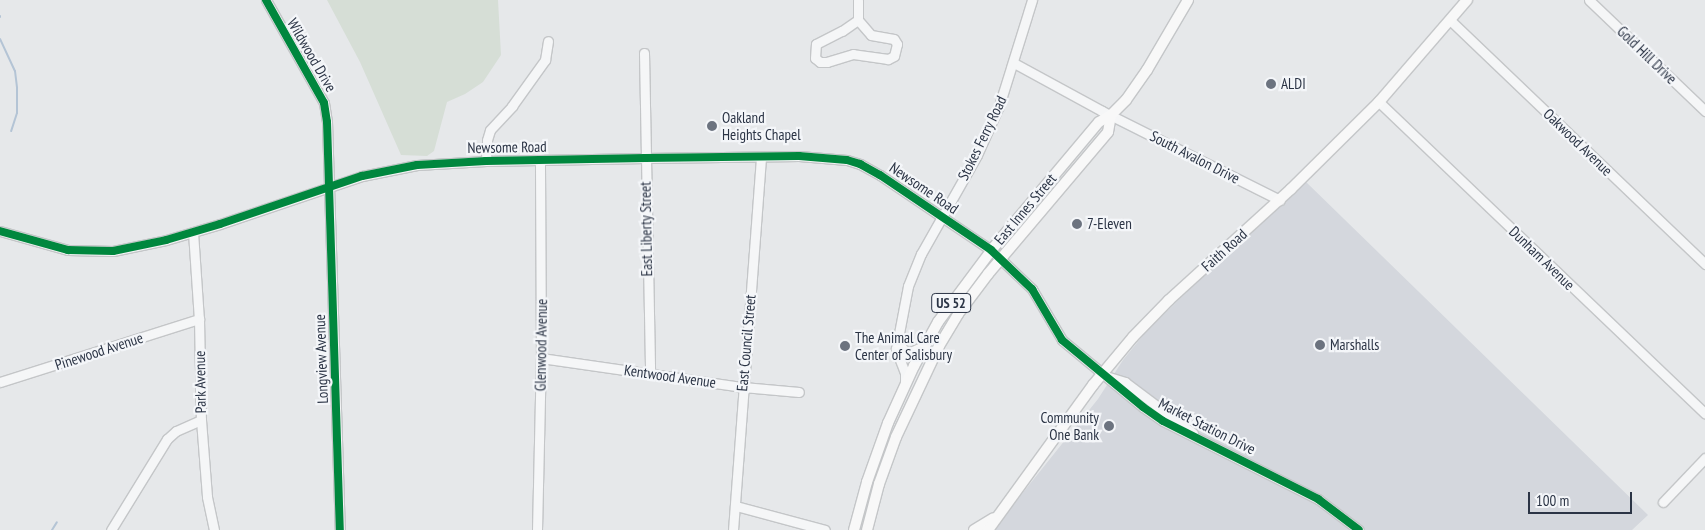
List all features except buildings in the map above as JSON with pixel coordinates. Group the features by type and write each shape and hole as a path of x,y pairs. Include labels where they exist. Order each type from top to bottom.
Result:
{"main road":[{"name":"East Innes Street","path":"854,530 877,450 905,384 926,343 952,301 991,250 1100,122 1111,115 1126,100 1147,70 1188,0"},
{"name":"Faith Road","path":"988,530 1102,374 1151,318 1280,200 1379,102 1451,21 1467,0"},
{"name":"East Innes Street","path":"867,530 887,460 921,380 958,314 1001,258 1108,132 1111,115"},
{"path":"898,343 903,350 911,354 918,351 926,343"},
{"name":"Faith Road","path":"974,530 999,514"}],"street":[{"name":"Wildwood Drive","path":"266,0 324,103 327,122 330,186"},
{"path":"858,0 858,20 871,35 894,39 897,44 894,56 888,59 853,54 827,62 820,62 815,58 816,44 842,31 858,20"},
{"name":"Stokes Ferry Road","path":"905,384 905,372 897,353 902,312 908,286 920,254 980,148 999,106 1014,63 1032,0"},
{"name":"Gold Hill Drive","path":"1589,0 1705,111"},
{"name":"Oakwood Avenue","path":"1451,21 1705,264"},
{"path":"486,161 487,140 490,130 512,106 545,60 548,41"},
{"name":"East Liberty Street","path":"644,54 650,374"},
{"name":"South Avalon Drive","path":"1014,63 1111,115 1280,200"},
{"name":"Dunham Avenue","path":"1379,102 1705,414"},
{"name":"East Council Street","path":"733,530 761,157"},
{"name":"Newsome Road","path":"0,231 52,247 84,252 112,251 137,247 193,232 362,176 404,167 486,161 822,157 856,162 886,178 1001,258"},
{"name":"Glenwood Avenue","path":"537,530 541,358 540,160"},
{"name":"Longview Avenue","path":"330,186 340,530"},
{"name":"Park Avenue","path":"193,232 199,319 201,420 207,497 214,530"},
{"name":"Market Station Drive","path":"1001,258 1036,295 1062,340 1102,374 1125,382 1185,424 1199,438 1318,499 1359,530"},
{"name":"Pinewood Avenue","path":"0,382 199,319"},
{"name":"Kentwood Avenue","path":"541,358 743,387 799,392"},
{"path":"111,530 167,439 176,431 201,420"},
{"path":"1662,502 1705,458"},
{"path":"736,506 825,530"}],"shaded area":[{"path":"327,0 498,0 501,55 483,82 465,94 447,102 434,151 427,156 401,155 360,62"},
{"path":"1305,181 1648,515 1632,530 993,530 1098,399 1123,360 1145,333 1216,263"}],"waterway":[{"path":"0,39 15,71 17,113 11,131"},
{"path":"52,530 57,522"}],"cycle path":[{"path":"266,0 324,103 327,122 340,530"},
{"path":"0,231 68,250 113,251 166,240 220,224 362,176 417,165 486,161 799,156 847,160 860,164 880,175 991,250 1032,289 1062,340 1143,407 1163,421 1318,499 1359,530"}],"place":[{"name":"ALDI","path":"1271,84"},
{"name":"Oakland Heights Chapel","path":"712,126"},
{"name":"7-Eleven","path":"1077,224"},
{"name":"Marshalls","path":"1320,345"},
{"name":"The Animal Care Center of Salisbury","path":"845,346"},
{"name":"Community One Bank","path":"1109,426"}]}
